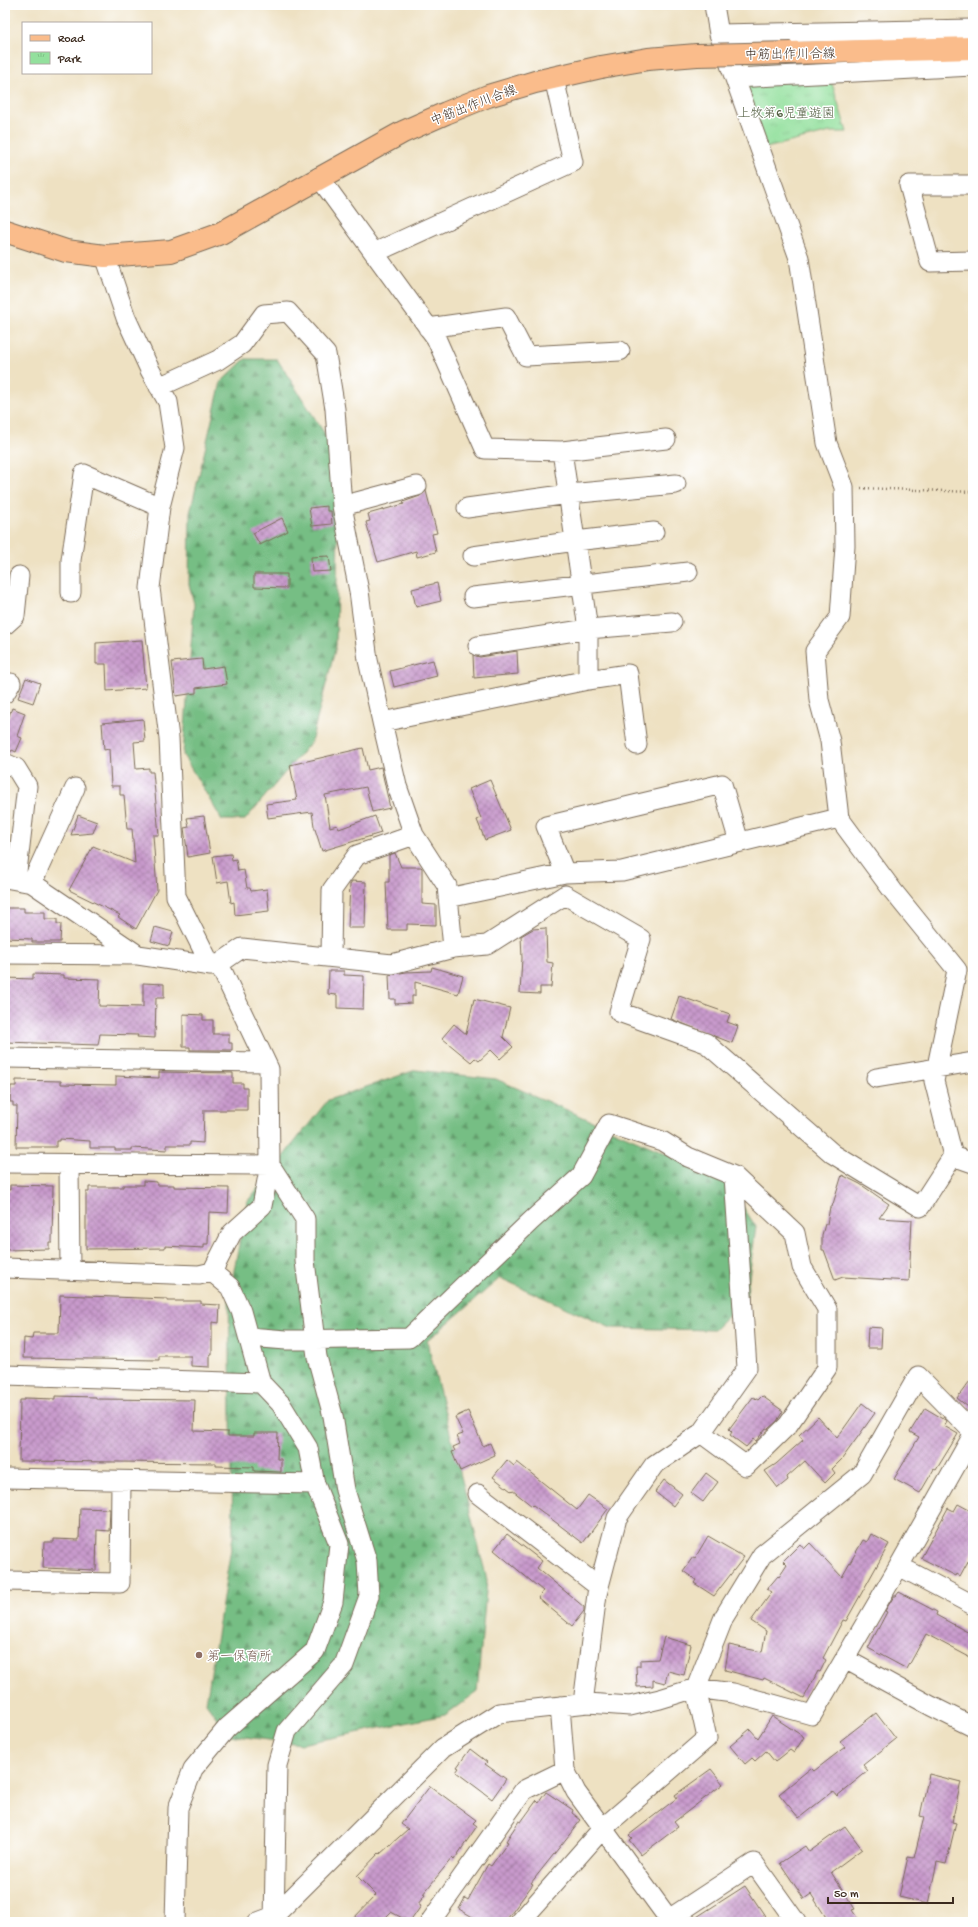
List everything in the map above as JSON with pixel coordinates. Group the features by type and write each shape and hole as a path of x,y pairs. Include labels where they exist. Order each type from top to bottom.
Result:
{"main road":[{"name":"中筋出作川合線","path":"5,231 66,251 105,256 171,251 194,244 245,220 403,132 488,96 554,78 601,67 648,59 697,55 973,48"}],"street":[{"path":"5,954 138,956 215,965 242,948 392,964 453,948 487,945 564,894 641,939 619,1012 706,1043 833,1154 920,1207 953,1156 934,1081 957,970 894,891 839,818 830,741 819,700 815,652 840,617 845,546 844,487 827,444 799,258 719,34 714,5"},
{"path":"719,34 973,30"},
{"path":"735,78 973,66"},
{"path":"374,253 573,162 554,78"},
{"path":"320,177 436,338 485,449 562,450 666,439"},
{"path":"973,185 909,185 930,262 973,261"},
{"path":"5,1268 199,1275 212,1272 232,1233 262,1206 270,1165 269,1069 215,965 176,896 169,738 150,588 160,507 175,448 168,402 159,387 126,318 105,256"},
{"path":"159,387 218,360 242,344 264,314 288,312 326,354 335,409 342,506 359,591 368,660 397,786 414,835 447,886 453,948"},
{"path":"428,328 506,317 526,356 620,351"},
{"path":"562,450 588,629 588,680"},
{"path":"71,593 71,560 84,474 160,507"},
{"path":"467,508 568,494 676,484"},
{"path":"342,506 417,486"},
{"path":"473,556 575,541 654,532"},
{"path":"473,597 688,572"},
{"path":"5,625 15,616 19,576"},
{"path":"478,646 588,629 672,622"},
{"path":"382,722 588,680 628,674 637,745"},
{"path":"5,762 16,768 27,786 18,880"},
{"path":"565,873 546,826 722,784 739,842"},
{"path":"18,880 75,788"},
{"path":"448,898 565,873 622,870 839,818"},
{"path":"331,958 332,890 357,855 414,835"},
{"path":"18,880 138,956"},
{"path":"5,1058 265,1062"},
{"path":"876,1078 973,1062"},
{"path":"249,1337 286,1340 409,1338 531,1221 581,1176 609,1124 662,1142 688,1157 734,1176 795,1233 802,1267 827,1310 827,1368 788,1425 746,1466 701,1433"},
{"path":"953,1156 973,1163"},
{"path":"5,1163 70,1165 270,1165"},
{"path":"70,1165 70,1270"},
{"path":"269,1920 277,1765 287,1731 344,1665 368,1596 367,1561 345,1490 333,1416 317,1357 305,1261 304,1219 270,1165"},
{"path":"583,1703 599,1587 617,1518 654,1465 701,1433 747,1368 734,1176"},
{"path":"175,1922 178,1808 193,1769 227,1728 315,1651 333,1602 339,1544 315,1484 308,1448 281,1404 261,1383 241,1311 230,1287 212,1272"},
{"path":"5,1375 261,1383"},
{"path":"269,1920 443,1748 498,1713 583,1703 630,1706 696,1688 733,1693 812,1715 899,1566 973,1433 918,1376 862,1474 762,1555 724,1617 696,1688 707,1738 603,1828 520,1922"},
{"path":"5,1478 315,1484"},
{"path":"5,1581 120,1583 120,1481"},
{"path":"478,1494 599,1587"},
{"path":"339,1544 367,1561"},
{"path":"899,1566 973,1605"},
{"path":"845,1659 973,1727"},
{"path":"560,1706 565,1770 576,1792 670,1921 754,1863 796,1922"},
{"path":"430,1922 524,1790 565,1770"}],"path":[{"path":"844,487 973,492"}],"green space":[{"name":"上牧第6児童遊園","path":"831,80 847,132 830,132 766,148 744,84"},
{"path":"245,359 277,359 339,456 336,646 311,742 245,820 222,820 183,755 194,604 189,584 190,513 221,382"},
{"path":"416,1070 496,1079 725,1179 756,1227 746,1299 714,1330 611,1328 500,1278 427,1341 487,1580 477,1692 445,1715 301,1744 229,1735 206,1703 233,1536 229,1297 247,1202 328,1100"}],"building":[{"path":"426,491 437,533 432,534 436,552 417,557 416,551 378,562 366,522 370,521 368,514 404,504 403,502 420,496"},
{"path":"327,506 327,511 331,511 332,524 312,526 309,508"},
{"path":"282,518 288,531 260,545 253,533"},
{"path":"329,556 331,571 312,572 311,557"},
{"path":"254,574 287,574 287,588 254,587"},
{"path":"437,583 441,601 416,607 412,589"},
{"path":"142,640 146,688 107,691 106,664 96,664 96,643"},
{"path":"517,651 518,674 474,678 473,655 480,657"},
{"path":"202,659 203,669 224,666 227,684 196,688 196,693 176,696 172,662"},
{"path":"433,660 437,676 394,687 390,671"},
{"path":"26,678 40,683 33,703 18,698"},
{"path":"12,708 25,713 17,736 22,738 16,752 12,750 10,753 5,752 5,717 8,718"},
{"path":"143,719 145,741 134,742 136,769 149,768 149,772 153,772 159,835 153,835 157,890 136,929 118,917 120,915 69,890 93,846 135,863 132,829 127,829 124,795 120,795 120,786 111,786 109,749 104,750 102,723"},
{"path":"363,748 368,770 381,767 390,808 372,812 366,787 325,795 330,827 337,825 339,829 375,816 381,833 322,851 314,826 312,812 268,818 266,804 297,800 290,765"},
{"path":"490,780 511,830 485,840 477,820 481,818 469,789"},
{"path":"78,815 97,822 93,833 71,835"},
{"path":"204,816 210,853 188,857 184,828 189,827 187,818"},
{"path":"395,853 401,867 422,868 422,904 436,905 436,925 407,924 407,930 388,930 386,882 389,882 389,855"},
{"path":"231,854 232,860 236,859 238,871 244,870 247,888 250,888 251,891 267,889 269,911 235,915 234,902 231,903 228,881 217,883 213,856"},
{"path":"352,881 366,882 365,928 348,928 350,884"},
{"path":"5,908 24,908 24,912 45,912 45,919 57,919 57,924 61,924 60,942 32,942 32,939 5,938"},
{"path":"155,927 173,932 169,946 151,941"},
{"path":"546,928 547,962 553,963 551,987 540,987 540,994 520,993 522,958 521,936 533,929"},
{"path":"432,967 463,976 458,994 415,982 415,996 412,996 412,1003 395,1004 395,999 390,999 389,975 406,972 431,971"},
{"path":"329,971 344,971 344,975 364,976 363,1009 337,1008 337,995 328,994"},
{"path":"33,974 64,975 64,978 100,979 99,1006 143,1007 143,983 164,984 164,998 156,998 155,1038 137,1037 138,1035 100,1034 98,1045 5,1042 5,978 33,979"},
{"path":"679,996 730,1014 727,1022 738,1026 732,1043 671,1019"},
{"path":"474,999 510,1008 503,1037 513,1047 500,1059 491,1050 479,1061 475,1058 471,1062 442,1038 454,1024 466,1034"},
{"path":"183,1014 203,1015 203,1020 213,1020 213,1034 229,1034 229,1043 232,1043 232,1050 190,1050 190,1047 183,1047"},
{"path":"159,1072 233,1073 233,1083 243,1083 243,1088 247,1088 247,1110 204,1110 203,1143 190,1142 190,1145 167,1145 167,1150 132,1148 132,1150 115,1150 115,1148 90,1148 90,1141 60,1139 60,1141 56,1141 56,1147 16,1147 17,1106 13,1106 13,1102 10,1102 11,1086 16,1086 16,1080 61,1081 61,1084 116,1085 116,1076 159,1078"},
{"path":"842,1175 860,1184 889,1204 879,1218 912,1220 909,1281 843,1277 835,1280 824,1250 822,1250 822,1235 825,1224 827,1224 830,1207 832,1207"},
{"path":"143,1181 157,1182 157,1185 174,1185 174,1187 229,1188 228,1213 209,1212 208,1244 204,1244 204,1248 165,1246 165,1248 86,1249 86,1192 89,1192 89,1187 123,1187 123,1185 143,1185"},
{"path":"10,1185 53,1186 52,1242 49,1242 49,1249 5,1250 5,1189 10,1190"},
{"path":"60,1295 167,1299 167,1301 201,1301 201,1304 220,1305 219,1323 212,1322 212,1355 210,1355 210,1367 191,1366 191,1356 159,1356 159,1360 23,1358 24,1338 32,1339 33,1333 59,1333"},
{"path":"868,1327 882,1328 881,1348 867,1348"},
{"path":"973,1377 973,1411 957,1398"},
{"path":"55,1396 96,1397 96,1399 195,1400 194,1431 228,1432 228,1436 254,1436 254,1433 278,1433 277,1459 281,1459 281,1472 254,1471 254,1467 216,1466 216,1463 19,1461 20,1400 25,1400 25,1398 55,1399"},
{"path":"762,1396 783,1411 777,1421 768,1429 766,1428 756,1441 753,1439 746,1447 730,1435 732,1432 729,1429 753,1397 758,1400"},
{"path":"862,1403 875,1413 842,1459 832,1469 835,1473 825,1483 805,1461 787,1477 788,1480 778,1488 765,1471 776,1464 803,1440 799,1435 818,1417 837,1438"},
{"path":"925,1408 947,1421 944,1426 958,1434 936,1470 934,1469 920,1493 894,1479 919,1437 910,1432"},
{"path":"468,1411 483,1446 490,1443 495,1455 460,1471 452,1452 455,1451 453,1447 460,1444 457,1436 463,1434 455,1417"},
{"path":"507,1460 514,1466 517,1462 577,1510 588,1495 608,1509 583,1543 493,1477"},
{"path":"706,1473 718,1482 703,1502 691,1493"},
{"path":"664,1480 682,1494 673,1506 655,1492"},
{"path":"958,1504 973,1512 973,1552 960,1576 957,1574 956,1576 921,1558 948,1508 954,1511"},
{"path":"80,1508 110,1509 109,1531 97,1530 96,1570 43,1568 44,1542 54,1542 54,1539 79,1540"},
{"path":"507,1534 542,1561 537,1568 584,1607 584,1611 572,1626 538,1598 543,1591 494,1550"},
{"path":"871,1534 889,1544 846,1621 843,1620 823,1658 826,1660 820,1672 818,1671 804,1698 764,1678 763,1680 725,1670 729,1645 762,1652 766,1631 751,1621 772,1592 767,1589 778,1576 779,1577 787,1565 783,1561 800,1544 804,1549 810,1543 842,1577 863,1540 867,1542"},
{"path":"708,1536 744,1557 714,1596 694,1583 696,1580 683,1571 693,1557 695,1558"},
{"path":"899,1592 937,1612 936,1615 973,1635 973,1659 926,1634 907,1669 868,1648 887,1612 885,1611 894,1596 896,1596"},
{"path":"664,1637 691,1645 684,1675 668,1671 665,1683 653,1680 653,1686 637,1687 636,1666 640,1666 640,1660 658,1659"},
{"path":"876,1713 896,1739 863,1765 868,1771 837,1796 833,1791 799,1818 779,1794 811,1768 814,1771 845,1747 840,1741"},
{"path":"772,1716 804,1737 794,1753 790,1750 775,1762 766,1751 755,1761 752,1758 745,1764 730,1746 750,1729 758,1738"},
{"path":"470,1749 487,1762 485,1764 506,1779 492,1799 456,1772 459,1768 457,1767"},
{"path":"711,1769 723,1784 674,1822 678,1827 641,1855 629,1840 632,1838 629,1835 677,1798 675,1795"},
{"path":"929,1774 961,1782 952,1822 956,1823 946,1864 937,1862 928,1904 899,1897 908,1857 914,1858 924,1817 920,1816"},
{"path":"430,1786 476,1820 473,1823 477,1826 454,1860 452,1858 423,1894 425,1895 418,1904 421,1906 410,1922 391,1912 381,1922 350,1922 376,1895 357,1876 379,1853 380,1854 408,1829 401,1824"},
{"path":"546,1792 573,1810 572,1813 581,1820 531,1883 533,1884 505,1922 481,1922 459,1909 465,1898 468,1900 488,1864 491,1866 508,1842 506,1841 519,1821 521,1822 537,1800 539,1802"},
{"path":"845,1826 862,1849 831,1872 855,1909 852,1910 860,1922 829,1922 811,1894 804,1899 780,1863 805,1846 809,1852"},
{"path":"745,1886 769,1922 689,1922"}],"place":[{"name":"第一保育所","path":"199,1655"}]}
